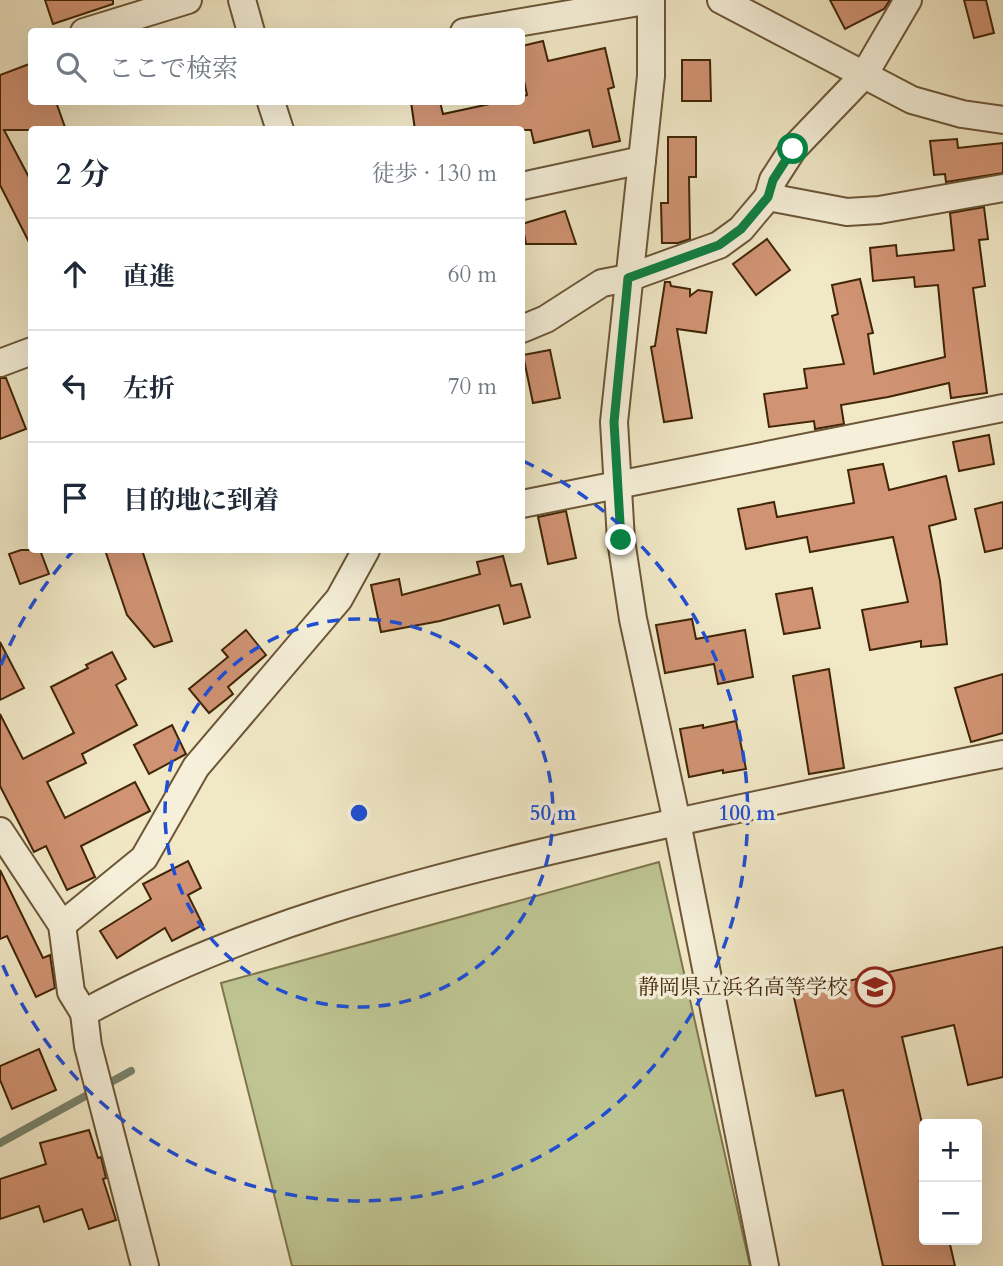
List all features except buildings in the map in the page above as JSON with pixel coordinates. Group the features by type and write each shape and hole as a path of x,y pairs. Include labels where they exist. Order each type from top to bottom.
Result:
{"street":[{"path":"97,28 188,0"},
{"path":"242,0 250,28"},
{"path":"487,28 651,0 651,76 614,422 621,540 633,619 677,822 765,1266"},
{"path":"722,0 912,100 962,114 1003,120"},
{"path":"525,329 546,319 602,283 628,278 719,245 741,229 768,197 773,180 793,149 864,75 908,0"},
{"path":"272,105 279,126"},
{"path":"525,185 642,160"},
{"path":"768,197 847,212 878,210 1003,188"},
{"path":"0,363 28,352"},
{"path":"525,503 1003,408"},
{"path":"62,925 144,858 196,767 339,599 364,553"},
{"path":"83,1013 198,959 320,913 464,870 677,822 1003,754"},
{"path":"0,831 62,925 71,992 83,1013 94,1071 145,1266"}],"green space":[{"path":"659,862 750,1266 292,1266 221,983"}],"waterway":[{"path":"0,1143 131,1071"}],"place":[{"name":"静岡県立浜名高等学校","path":"875,987"}],"route":[{"path":"621,540 614,422 628,278 719,245 741,229 768,197 773,180 793,149"}]}
